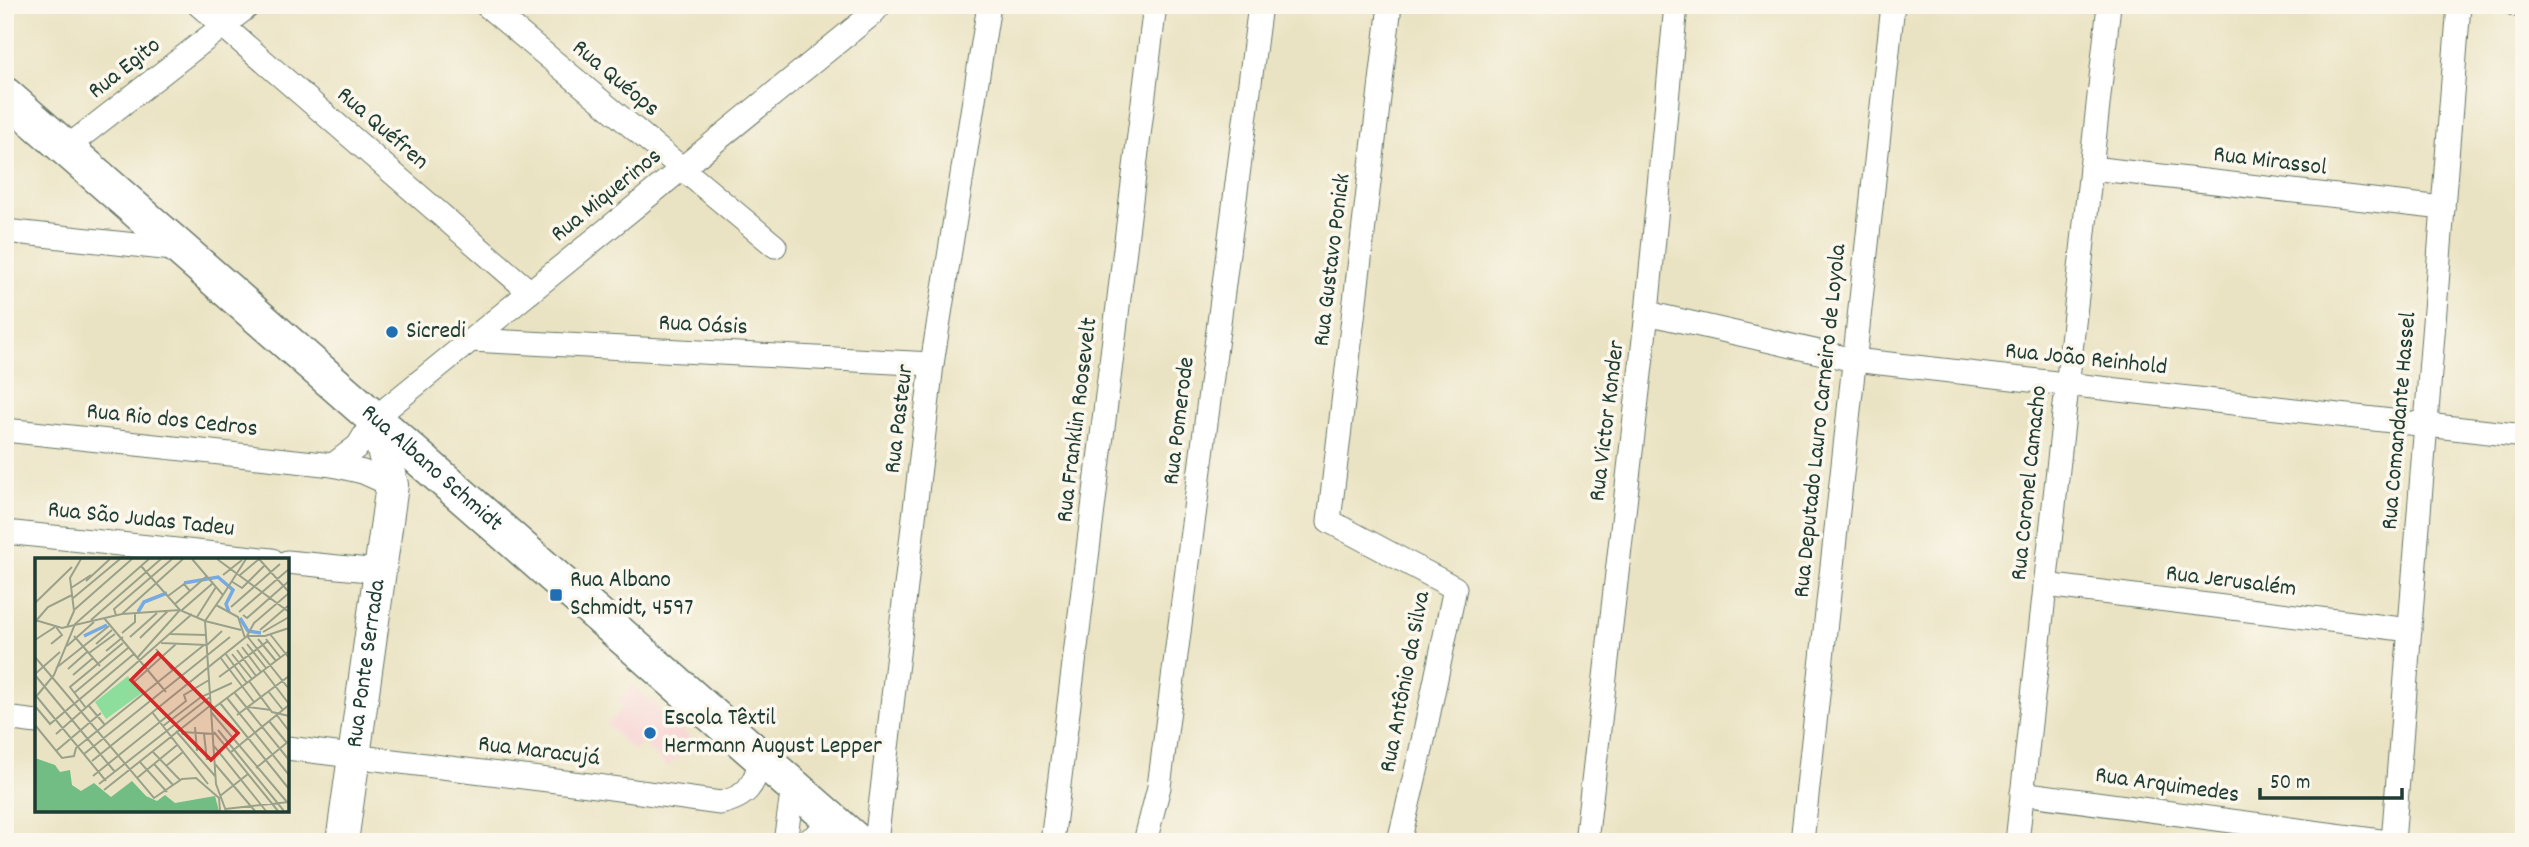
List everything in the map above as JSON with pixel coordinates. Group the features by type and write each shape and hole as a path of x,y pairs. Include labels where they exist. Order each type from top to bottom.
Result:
{"main road":[{"name":"Rua Albano Schmidt","path":"5,95 847,834"}],"street":[{"name":"Rua Quéfren","path":"199,5 530,292"},
{"name":"Rua Egito","path":"66,148 250,5"},
{"name":"Rua Quéops","path":"486,5 775,246"},
{"name":"Rua Pasteur","path":"876,842 932,364 989,5"},
{"name":"Rua Franklin Roosevelt","path":"1052,842 1155,5"},
{"name":"Rua Pomerode","path":"1145,842 1160,786 1260,5"},
{"name":"Rua Gustavo Ponick","path":"1329,521 1390,5"},
{"name":"Rua Victor Konder","path":"1586,842 1647,313 1676,5"},
{"name":"Rua Deputado Lauro Carneiro de Loyola","path":"1802,842 1893,5"},
{"name":"Rua Coronel Camacho","path":"2017,842 2109,5"},
{"name":"Rua Comandante Hassel","path":"2391,842 2459,5"},
{"path":"2516,5 2524,6"},
{"name":"Rua Miquerinos","path":"375,418 879,8"},
{"name":"Rua Mirassol","path":"2091,168 2443,208"},
{"path":"5,231 182,250"},
{"name":"Rua João Reinhold","path":"1647,313 1854,360 2524,436"},
{"name":"Rua Oásis","path":"471,340 932,364"},
{"path":"333,465 358,446 375,418"},
{"name":"Rua Ponte Serrada","path":"342,842 392,485 375,418"},
{"name":"Rua Rio dos Cedros","path":"5,430 333,465 363,472 392,485"},
{"path":"392,485 432,469"},
{"name":"Rua Antônio da Silva","path":"1329,521 1455,589 1399,842"},
{"name":"Rua São Judas Tadeu","path":"5,532 253,558"},
{"path":"289,562 379,571"},
{"name":"Rua Jerusalém","path":"2045,585 2410,630"},
{"path":"5,718 35,722"},
{"name":"Rua Maracujá","path":"289,748 720,803 736,799 748,790 761,759"},
{"path":"785,842 793,787"},
{"name":"Rua Arquimedes","path":"2022,793 2391,842"},
{"path":"806,842 822,831 847,834"}],"shaded area":[{"name":"Escola Têxtil Hermann August Lepper","path":"632,685 693,741 668,767 642,743 634,751 607,725 624,707 618,700"}],"place":[{"name":"Sicredi","path":"392,332"},
{"name":"Rua Albano Schmidt, 4597","path":"556,595"},
{"name":"Escola Têxtil Hermann August Lepper","path":"650,733"}]}
